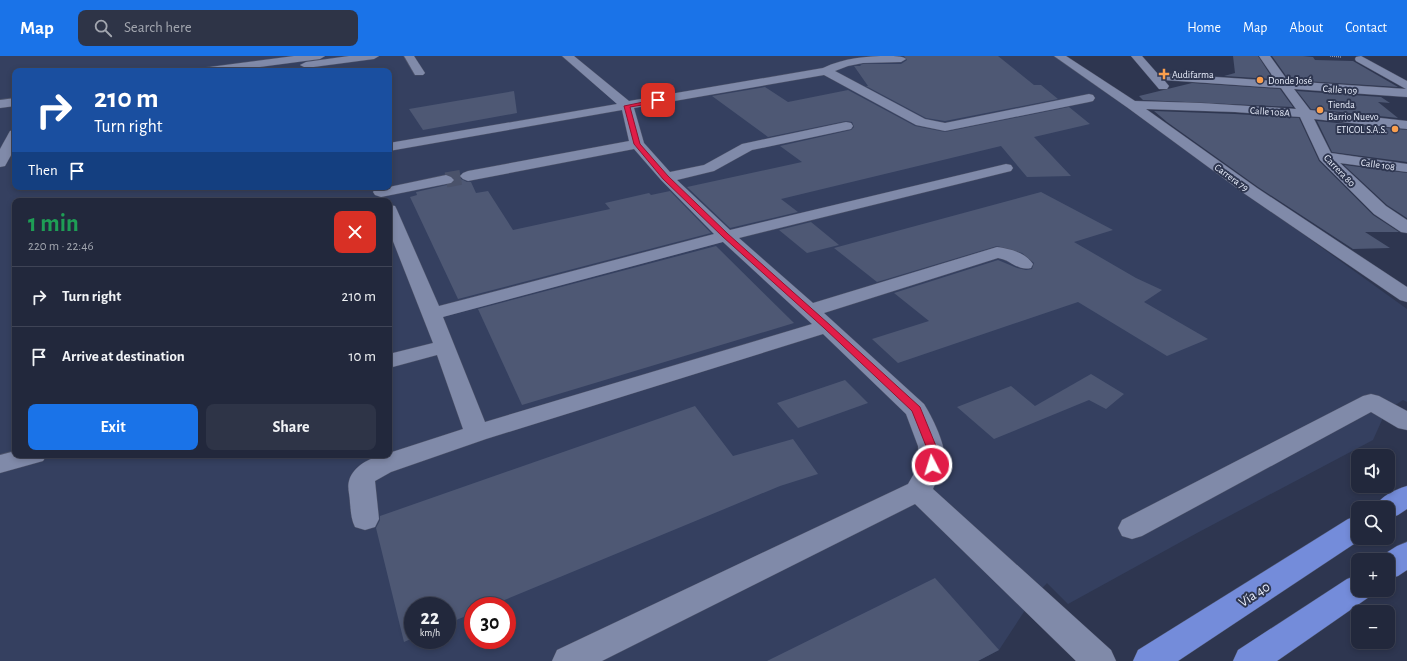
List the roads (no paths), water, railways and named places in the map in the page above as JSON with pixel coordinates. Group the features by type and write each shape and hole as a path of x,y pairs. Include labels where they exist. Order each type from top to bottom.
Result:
{"highway":[{"path":"1395,504 1407,496"},
{"name":"Vía 40","path":"1150,661 1351,532"},
{"path":"1395,562 1407,554"},
{"path":"1250,661 1351,593"}],"street":[{"path":"283,68 374,56"},
{"path":"409,56 419,73"},
{"path":"568,56 627,106 637,144 666,178 726,236 827,326 916,410 931,446 932,465 918,490 569,661"},
{"name":"Carrera 79","path":"1059,56 1132,105 1251,191 1407,296"},
{"path":"1136,56 1181,105"},
{"name":"Carrera 80","path":"1264,56 1306,113 1325,157 1380,210 1407,228"},
{"path":"392,146 627,106 826,65 860,60 902,59"},
{"path":"1360,59 1407,86"},
{"path":"248,68 326,63"},
{"path":"826,65 921,122 945,126 1090,98"},
{"name":"Calle 109","path":"1154,76 1407,94"},
{"path":"0,96 12,94"},
{"path":"0,104 12,102"},
{"name":"Calle 108A","path":"1132,105 1181,105 1306,113 1407,125"},
{"path":"666,178 708,168 746,147 846,126"},
{"path":"0,163 12,140"},
{"path":"468,176 637,144"},
{"name":"Calle 108","path":"1325,157 1407,168"},
{"path":"432,314 726,236 1006,168"},
{"path":"384,198 446,180"},
{"path":"392,217 445,346 477,433"},
{"path":"809,311 997,252 1008,254 1024,264"},
{"path":"365,520 362,482 367,473 382,465 477,433 827,326"},
{"path":"392,360 445,346"},
{"path":"1132,528 1371,402 1407,422"},
{"path":"0,464 23,458"},
{"path":"918,490 1099,661"}],"tunnel":[{"path":"446,180 468,176"}],"place":[{"name":"Audifarma","path":"1164,74"},
{"name":"Donde José","path":"1260,80"},
{"name":"Tienda Barrio Nuevo","path":"1320,110"},
{"name":"ETICOL S.A.S.","path":"1395,129"}]}
